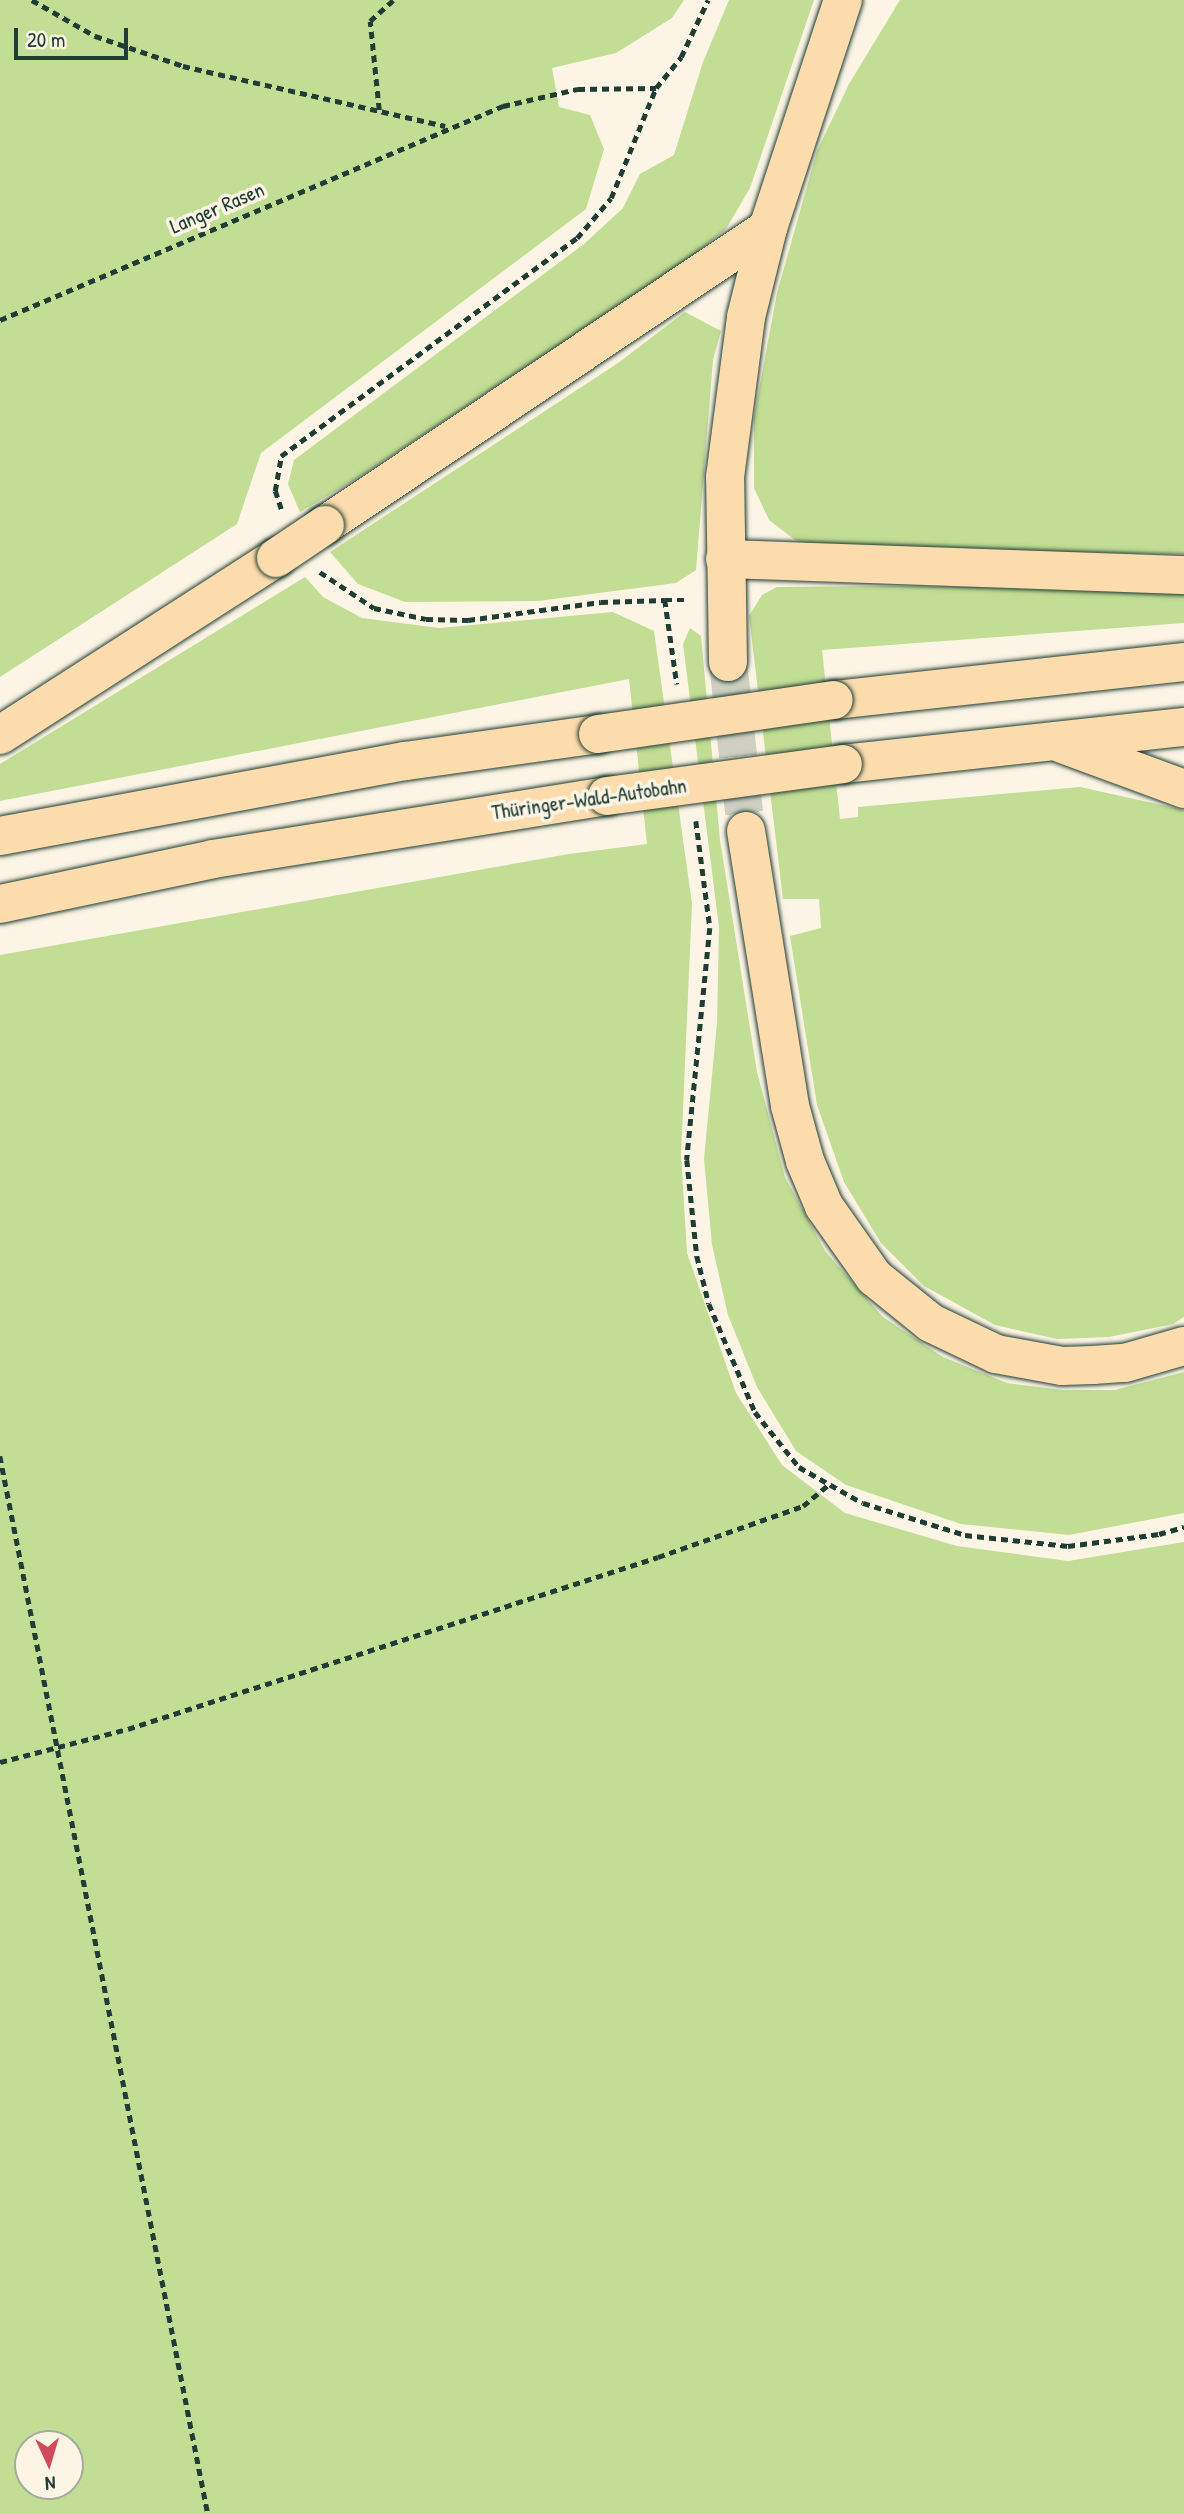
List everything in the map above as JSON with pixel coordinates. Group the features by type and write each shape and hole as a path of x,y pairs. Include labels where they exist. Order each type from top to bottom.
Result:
{"highway":[{"path":"728,662 724,559 725,477 746,317 768,228 843,0"},
{"path":"0,735 276,558 768,228"},
{"path":"724,559 1184,575"},
{"path":"0,836 406,761 834,700 1184,662"},
{"name":"Thüringer-Wald-Autobahn","path":"0,904 213,859 607,796 843,764 1184,727"},
{"path":"1050,740 1184,789"},
{"path":"746,831 790,1106 805,1161 824,1206 874,1277 931,1323 996,1354 1062,1366 1093,1365 1125,1363 1184,1346"}],"path":[{"path":"32,0 94,36 183,66 446,126"},
{"path":"379,110 370,21 393,0"},
{"path":"282,514 275,491 281,456 577,238 611,198 656,88 681,57 708,0"},
{"name":"Langer Rasen","path":"0,320 446,126 503,106 578,89 656,88"},
{"path":"316,568 331,583 374,608 426,619 468,620 601,602 665,600 678,695"},
{"path":"695,818 710,928 687,1160 697,1256 709,1304 755,1412 799,1467 863,1503 965,1535 1068,1546 1159,1534 1184,1527"},
{"path":"0,1456 60,1745 208,2514"},
{"path":"0,1762 128,1729 658,1557 803,1506 829,1484"}],"green space":[{"path":"0,0 684,0 672,18 616,53 552,68 559,107 590,115 604,149 586,209 261,453 237,524 0,677"},
{"path":"729,0 814,0 750,188 726,229 687,260 356,479 300,512 288,484 294,460 584,244 623,208 640,174 674,155 703,62"},
{"path":"900,0 1184,0 1184,554 821,548 795,540 769,520 754,488 754,417 777,293 817,151 849,84"},
{"path":"685,312 721,331 713,360 696,570 676,583 538,601 405,602 358,584 330,552 618,363"},
{"path":"305,577 323,597 362,618 439,628 613,612 654,631 692,904 681,1155 687,1253 736,1393 782,1465 845,1513 957,1546 1068,1561 1184,1542 1184,2514 0,2514 0,955 569,854 647,844 629,679 0,801 0,764"},
{"path":"777,587 1184,590 1184,623 822,650 840,819 858,817 858,807 1080,787 1184,810 1184,1317 1173,1324 1109,1337 1057,1339 995,1325 924,1286 881,1243 844,1182 817,1105 790,936 821,928 819,899 783,899 749,616 762,595"},
{"path":"690,628 701,636 720,840 757,1072 785,1177 825,1251 883,1317 943,1357 1007,1383 1063,1390 1115,1390 1184,1372 1184,1513 1069,1535 961,1524 846,1485 796,1451 757,1387 728,1315 712,1245 704,1159 717,1023 719,927 683,644"}],"tunnel":[{"path":"728,662 746,831"}]}
